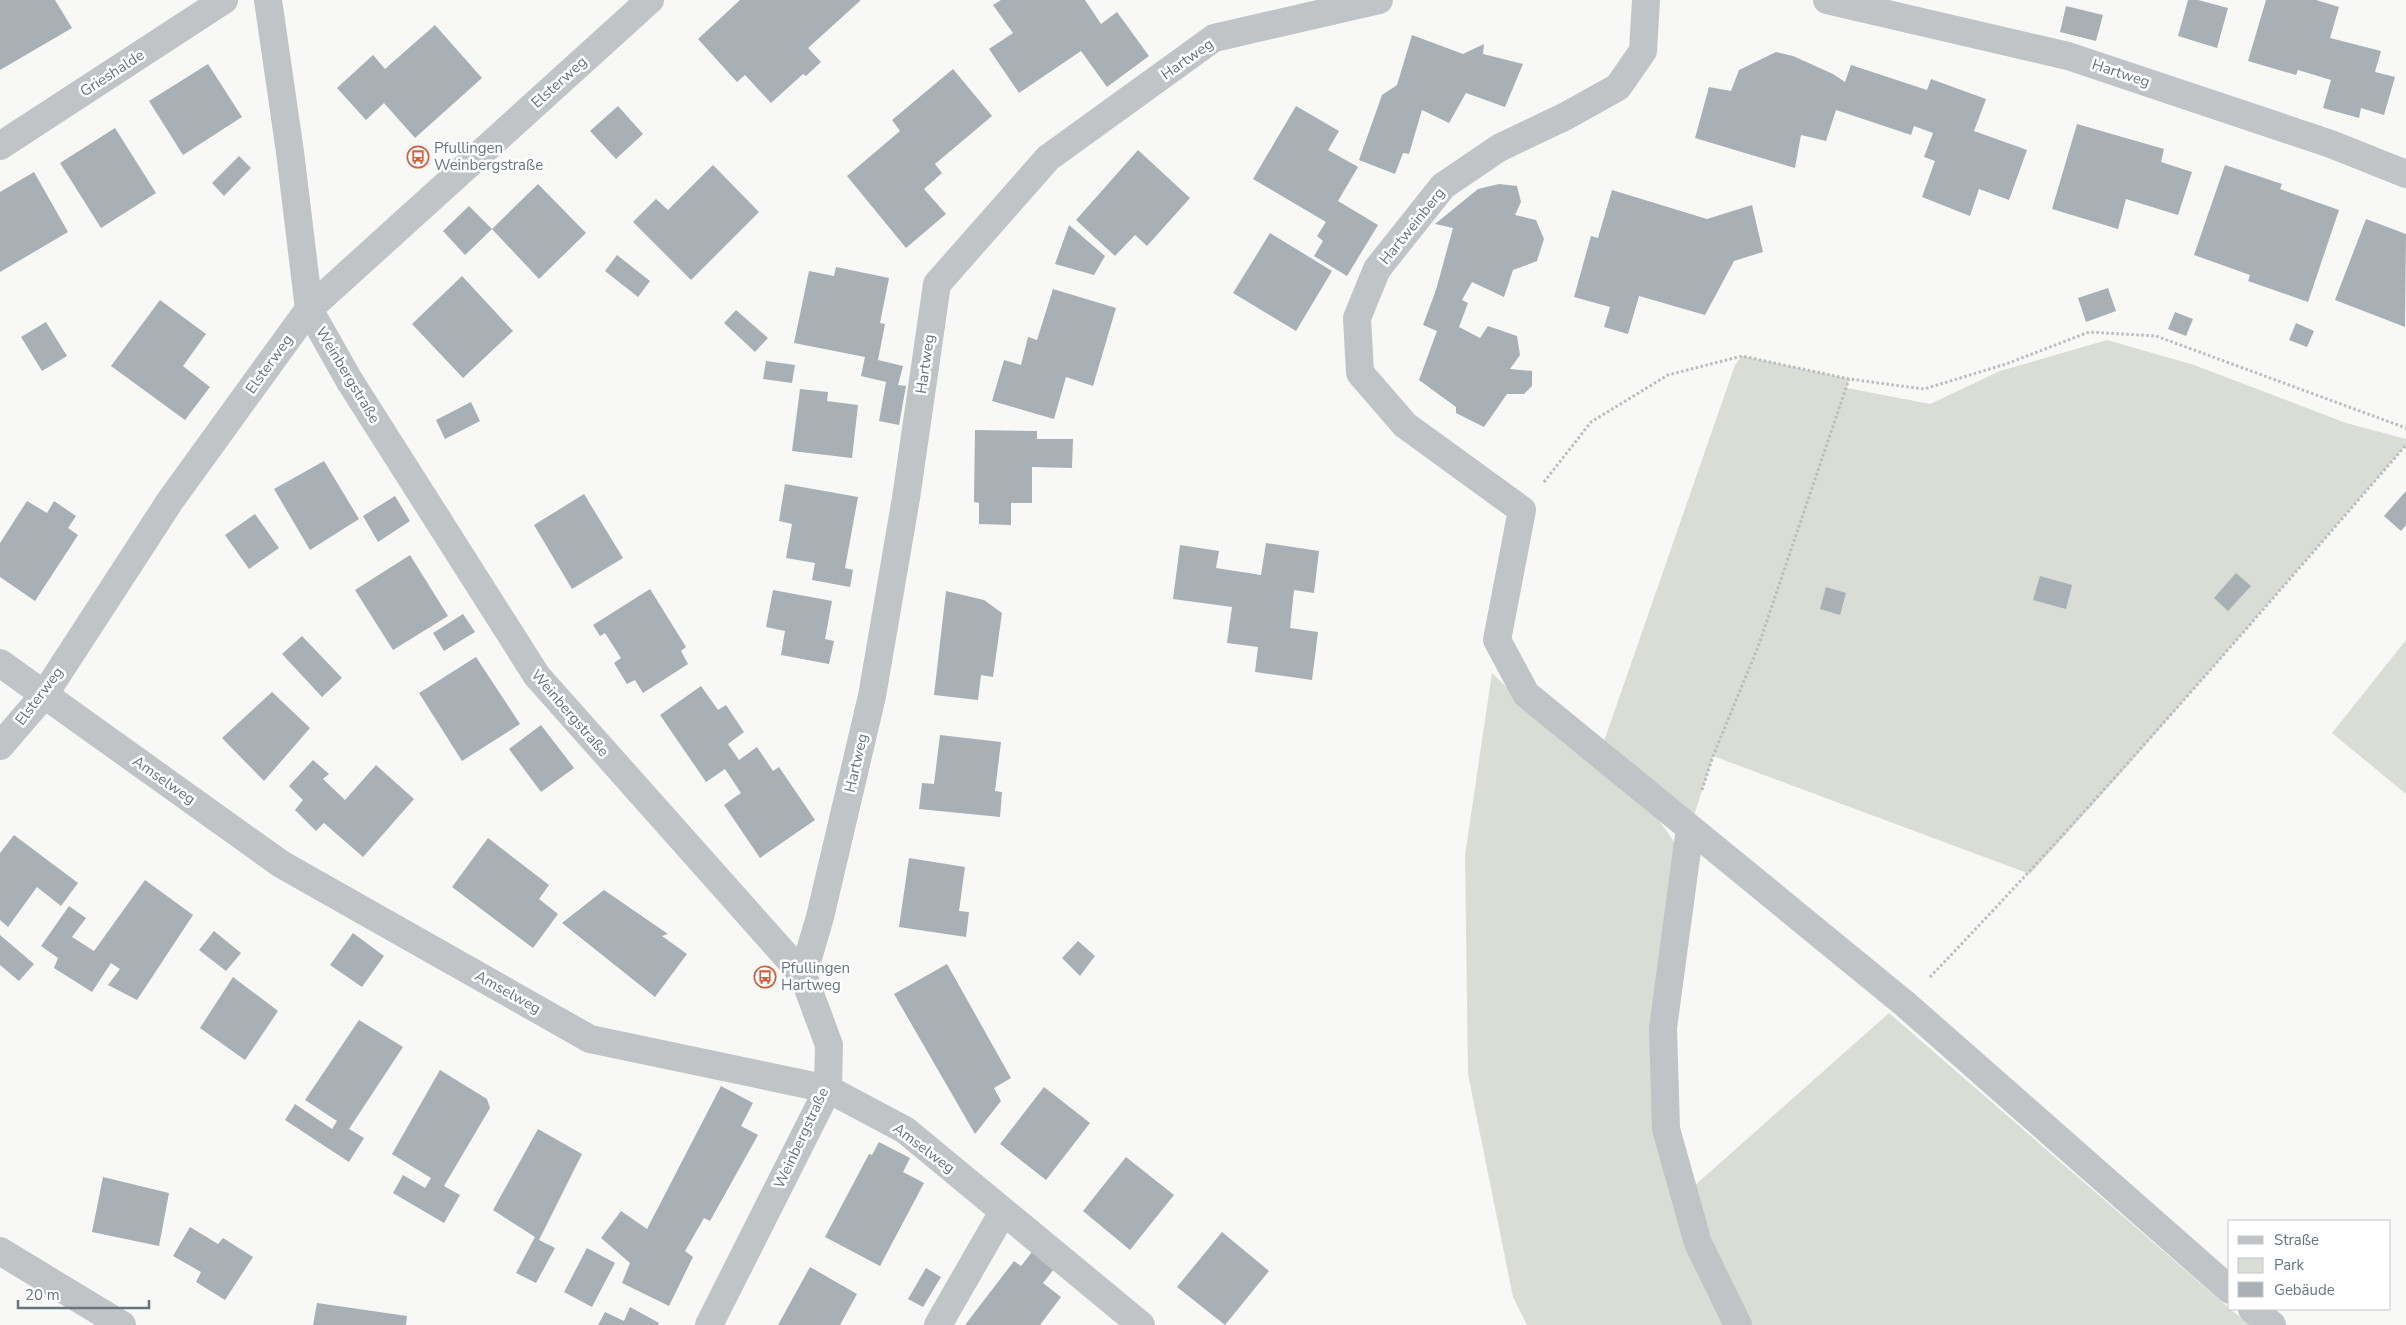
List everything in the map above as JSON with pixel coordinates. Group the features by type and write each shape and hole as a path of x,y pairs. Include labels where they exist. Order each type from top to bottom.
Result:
{"street":[{"name":"Grieshalde","path":"0,146 224,0"},
{"name":"Weinbergstraße","path":"268,0 290,152 309,310 349,380 537,676 803,975 829,1045 828,1089 709,1325"},
{"name":"Elsterweg","path":"0,746 44,695 170,501 309,310 650,0"},
{"name":"Hartweg","path":"803,975 820,917 872,696 906,498 937,284 1048,158 1214,38 1379,0"},
{"name":"Hartweinberg","path":"1522,510 1405,425 1360,373 1356,318 1377,269 1444,186 1499,148 1566,116 1618,87 1643,51 1646,0"},
{"name":"Hartweg","path":"1827,0 2068,56 2331,144 2406,174"},
{"path":"1522,510 1497,640 1526,694 1905,1004 2228,1288"},
{"name":"Amselweg","path":"0,663 281,864 590,1038 828,1089 905,1130 1141,1325"},
{"path":"1690,828 1663,1028 1666,1129 1698,1243 1738,1325"},
{"path":"938,1325 1003,1212"},
{"path":"0,1251 122,1325"},
{"path":"2253,1310 2272,1325"}],"path":[{"path":"1522,510 1591,422 1668,375 1742,356 1849,379 1924,389 2006,364 2089,332 2156,336 2406,428"},
{"path":"1690,828 1713,756 1758,647 1849,379"},
{"path":"1905,1004 2030,874 2121,773 2406,444"}],"green space":[{"path":"2107,340 2194,365 2346,423 2406,439 2406,445 2121,773 2030,874 1713,756 1692,822 1602,747 1735,365 1742,356 1849,379 1847,388 1930,404 2000,371"},
{"path":"2406,640 2406,794 2332,733"},
{"path":"1492,673 1565,744 1647,803 1677,846 1651,1028 1728,1325 1527,1325 1513,1297 1468,1074 1465,855"},
{"path":"1889,1013 2228,1307 2228,1310 2231,1310 2250,1325 1752,1325 1727,1281 1693,1187"}],"building":[{"path":"0,0 55,0 72,28 0,70"},
{"path":"740,0 861,0 808,48 821,62 806,76 803,74 771,103 745,75 737,82 698,39"},
{"path":"1001,0 1085,0 1101,24 1117,12 1149,56 1107,87 1081,51 1019,93 989,49 1013,33 993,5"},
{"path":"2188,0 2198,0 2228,8 2217,48 2178,36"},
{"path":"2266,0 2316,0 2339,7 2330,38 2381,51 2375,72 2395,77 2384,115 2361,108 2359,118 2323,108 2331,80 2298,70 2296,75 2248,61"},
{"path":"2066,6 2103,15 2096,41 2060,32"},
{"path":"435,25 482,78 415,138 384,103 366,120 337,88 373,55 385,69"},
{"path":"1412,35 1463,54 1484,44 1483,54 1523,64 1505,107 1466,93 1449,123 1422,110 1409,154 1403,153 1395,174 1359,160 1382,95 1397,85"},
{"path":"1776,52 1793,56 1833,74 1845,82 1851,65 1927,90 1931,79 1986,99 1974,131 2027,150 2009,200 1979,189 1970,216 1922,197 1935,161 1924,157 1933,133 1914,126 1911,135 1836,110 1826,141 1801,135 1795,168 1695,138 1709,87 1731,91 1739,70"},
{"path":"208,64 242,117 183,155 149,101"},
{"path":"953,69 992,116 935,164 942,173 924,189 946,214 906,248 847,176 900,131 892,120"},
{"path":"618,106 643,134 616,159 590,131"},
{"path":"1296,106 1339,131 1328,150 1358,167 1338,201 1378,225 1347,276 1314,256 1323,241 1317,236 1326,222 1253,179"},
{"path":"2077,124 2164,149 2161,162 2192,172 2178,215 2126,199 2118,229 2052,209"},
{"path":"115,128 156,193 101,228 60,163"},
{"path":"1138,150 1190,198 1147,246 1135,235 1115,256 1076,220"},
{"path":"239,156 251,168 224,196 212,183"},
{"path":"713,165 759,212 691,280 633,222 656,199 668,210"},
{"path":"2225,165 2282,184 2280,189 2339,210 2308,302 2248,281 2250,275 2194,255"},
{"path":"34,172 68,232 0,272 0,192"},
{"path":"538,184 586,233 539,279 492,229"},
{"path":"1499,184 1517,186 1521,202 1515,215 1536,220 1544,239 1537,261 1513,270 1504,297 1472,282 1462,300 1468,303 1459,327 1480,338 1488,326 1517,336 1520,355 1510,369 1532,371 1532,386 1524,394 1507,394 1484,427 1456,413 1456,407 1419,380 1437,331 1423,325 1436,290 1453,228 1435,224 1478,189"},
{"path":"1612,190 1707,219 1752,205 1763,252 1734,261 1705,315 1639,296 1628,334 1604,327 1610,307 1574,297 1591,236 1598,238"},
{"path":"469,206 492,229 465,255 443,231"},
{"path":"2366,219 2406,234 2405,327 2335,300"},
{"path":"1069,225 1105,256 1094,275 1055,264"},
{"path":"1270,233 1332,271 1296,331 1233,293"},
{"path":"617,255 650,281 638,297 605,271"},
{"path":"836,267 889,278 880,323 885,324 878,360 903,366 898,385 906,386 899,425 879,421 886,382 861,376 865,357 794,343 809,271 834,276"},
{"path":"462,276 513,331 463,378 412,324"},
{"path":"2108,288 2116,311 2086,322 2078,298"},
{"path":"1053,289 1116,308 1093,386 1066,377 1054,419 992,401 1004,360 1021,365 1028,337 1037,340"},
{"path":"160,300 206,334 183,366 210,387 185,420 111,366"},
{"path":"736,310 768,338 755,352 724,323"},
{"path":"2175,312 2193,319 2186,336 2168,329"},
{"path":"46,322 67,356 42,371 21,337"},
{"path":"2296,323 2314,331 2307,347 2289,340"},
{"path":"766,361 795,365 792,383 763,379"},
{"path":"800,389 828,392 827,401 858,405 852,458 792,451"},
{"path":"471,402 480,421 445,439 436,420"},
{"path":"975,430 1037,431 1037,439 1073,439 1072,468 1032,467 1032,503 1011,503 1011,525 979,524 979,503 974,502"},
{"path":"324,461 359,519 310,550 274,489"},
{"path":"785,484 858,497 845,568 853,570 850,587 812,580 815,563 786,558 792,524 779,521"},
{"path":"2406,491 2406,525 2401,531 2384,516"},
{"path":"584,494 623,558 572,589 534,525"},
{"path":"395,496 410,521 378,542 363,516"},
{"path":"27,501 47,513 54,501 76,516 68,528 78,535 35,601 0,577 0,543"},
{"path":"255,514 279,548 249,569 225,535"},
{"path":"1266,543 1319,551 1314,593 1294,590 1290,628 1318,632 1312,680 1255,672 1258,647 1227,643 1232,607 1173,599 1180,545 1219,551 1216,568 1261,575"},
{"path":"410,555 448,616 393,650 355,590"},
{"path":"2236,573 2251,586 2228,611 2214,598"},
{"path":"2040,576 2072,585 2066,609 2033,600"},
{"path":"1826,587 1846,593 1840,615 1820,609"},
{"path":"650,589 686,647 681,651 688,664 643,693 635,680 627,684 614,663 621,658 605,633 600,636 593,625"},
{"path":"773,590 832,601 825,639 834,641 829,664 781,655 785,631 766,627"},
{"path":"946,591 984,600 1002,613 993,677 981,675 978,700 934,695"},
{"path":"463,614 475,632 444,651 433,633"},
{"path":"302,636 342,678 322,697 282,654"},
{"path":"476,657 520,724 462,761 419,693"},
{"path":"701,686 718,710 726,705 744,732 728,744 739,760 757,747 773,771 779,767 815,820 760,858 724,805 741,793 725,769 706,782 660,715"},
{"path":"272,692 310,728 264,781 222,738"},
{"path":"541,725 574,768 541,792 509,749"},
{"path":"940,735 1001,742 995,791 1002,792 1000,817 919,809 922,783 934,784"},
{"path":"313,760 329,774 323,779 345,800 376,765 414,799 363,857 324,823 316,831 295,810 303,800 289,786"},
{"path":"14,835 78,883 61,906 37,887 8,927 0,920 0,853"},
{"path":"488,838 549,885 539,899 558,914 533,948 452,887"},
{"path":"909,858 965,867 959,911 969,912 966,937 899,927"},
{"path":"145,880 193,915 137,1000 108,985 120,969 111,963 92,992 54,968 58,958 41,946 69,906 86,918 72,937 94,951"},
{"path":"604,890 668,934 662,936 687,954 655,997 562,923"},
{"path":"214,931 241,953 226,971 199,950"},
{"path":"353,933 384,956 362,987 330,965"},
{"path":"0,935 34,964 19,981 0,965"},
{"path":"1078,941 1095,956 1080,976 1062,958"},
{"path":"947,964 1011,1078 994,1088 1001,1101 975,1134 894,994"},
{"path":"233,977 278,1011 245,1060 200,1028"},
{"path":"359,1020 403,1047 349,1129 364,1138 349,1162 285,1120 295,1104 332,1129 337,1121 305,1100"},
{"path":"440,1070 487,1099 490,1108 444,1186 460,1195 444,1223 393,1193 403,1175 425,1188 431,1178 392,1154"},
{"path":"721,1086 753,1103 741,1126 758,1135 710,1221 704,1218 685,1251 693,1257 669,1306 622,1283 630,1263 601,1238 621,1211 647,1229"},
{"path":"1044,1087 1090,1123 1046,1180 1000,1144"},
{"path":"538,1129 582,1154 539,1240 555,1248 536,1283 516,1273 535,1237 493,1210"},
{"path":"879,1142 910,1158 903,1172 924,1183 880,1266 825,1237 869,1154 872,1155"},
{"path":"1126,1157 1174,1195 1130,1250 1083,1211"},
{"path":"103,1177 169,1193 159,1246 92,1232"},
{"path":"190,1227 218,1244 223,1238 253,1257 225,1300 196,1282 201,1272 173,1256"},
{"path":"1222,1232 1269,1271 1225,1325 1177,1287"},
{"path":"587,1248 615,1263 592,1307 564,1292"},
{"path":"1032,1252 1054,1269 1043,1283 1061,1297 1040,1325 965,1325 1014,1261 1021,1266"},
{"path":"810,1267 857,1294 840,1325 778,1325"},
{"path":"926,1268 941,1277 923,1307 908,1299"},
{"path":"317,1303 407,1316 406,1325 313,1325"},
{"path":"630,1307 659,1323 658,1325 598,1325 605,1312 624,1321"}],"place":[{"name":"Pfullingen Weinbergstraße","path":"418,157"},
{"name":"Pfullingen Hartweg","path":"765,977"}]}
